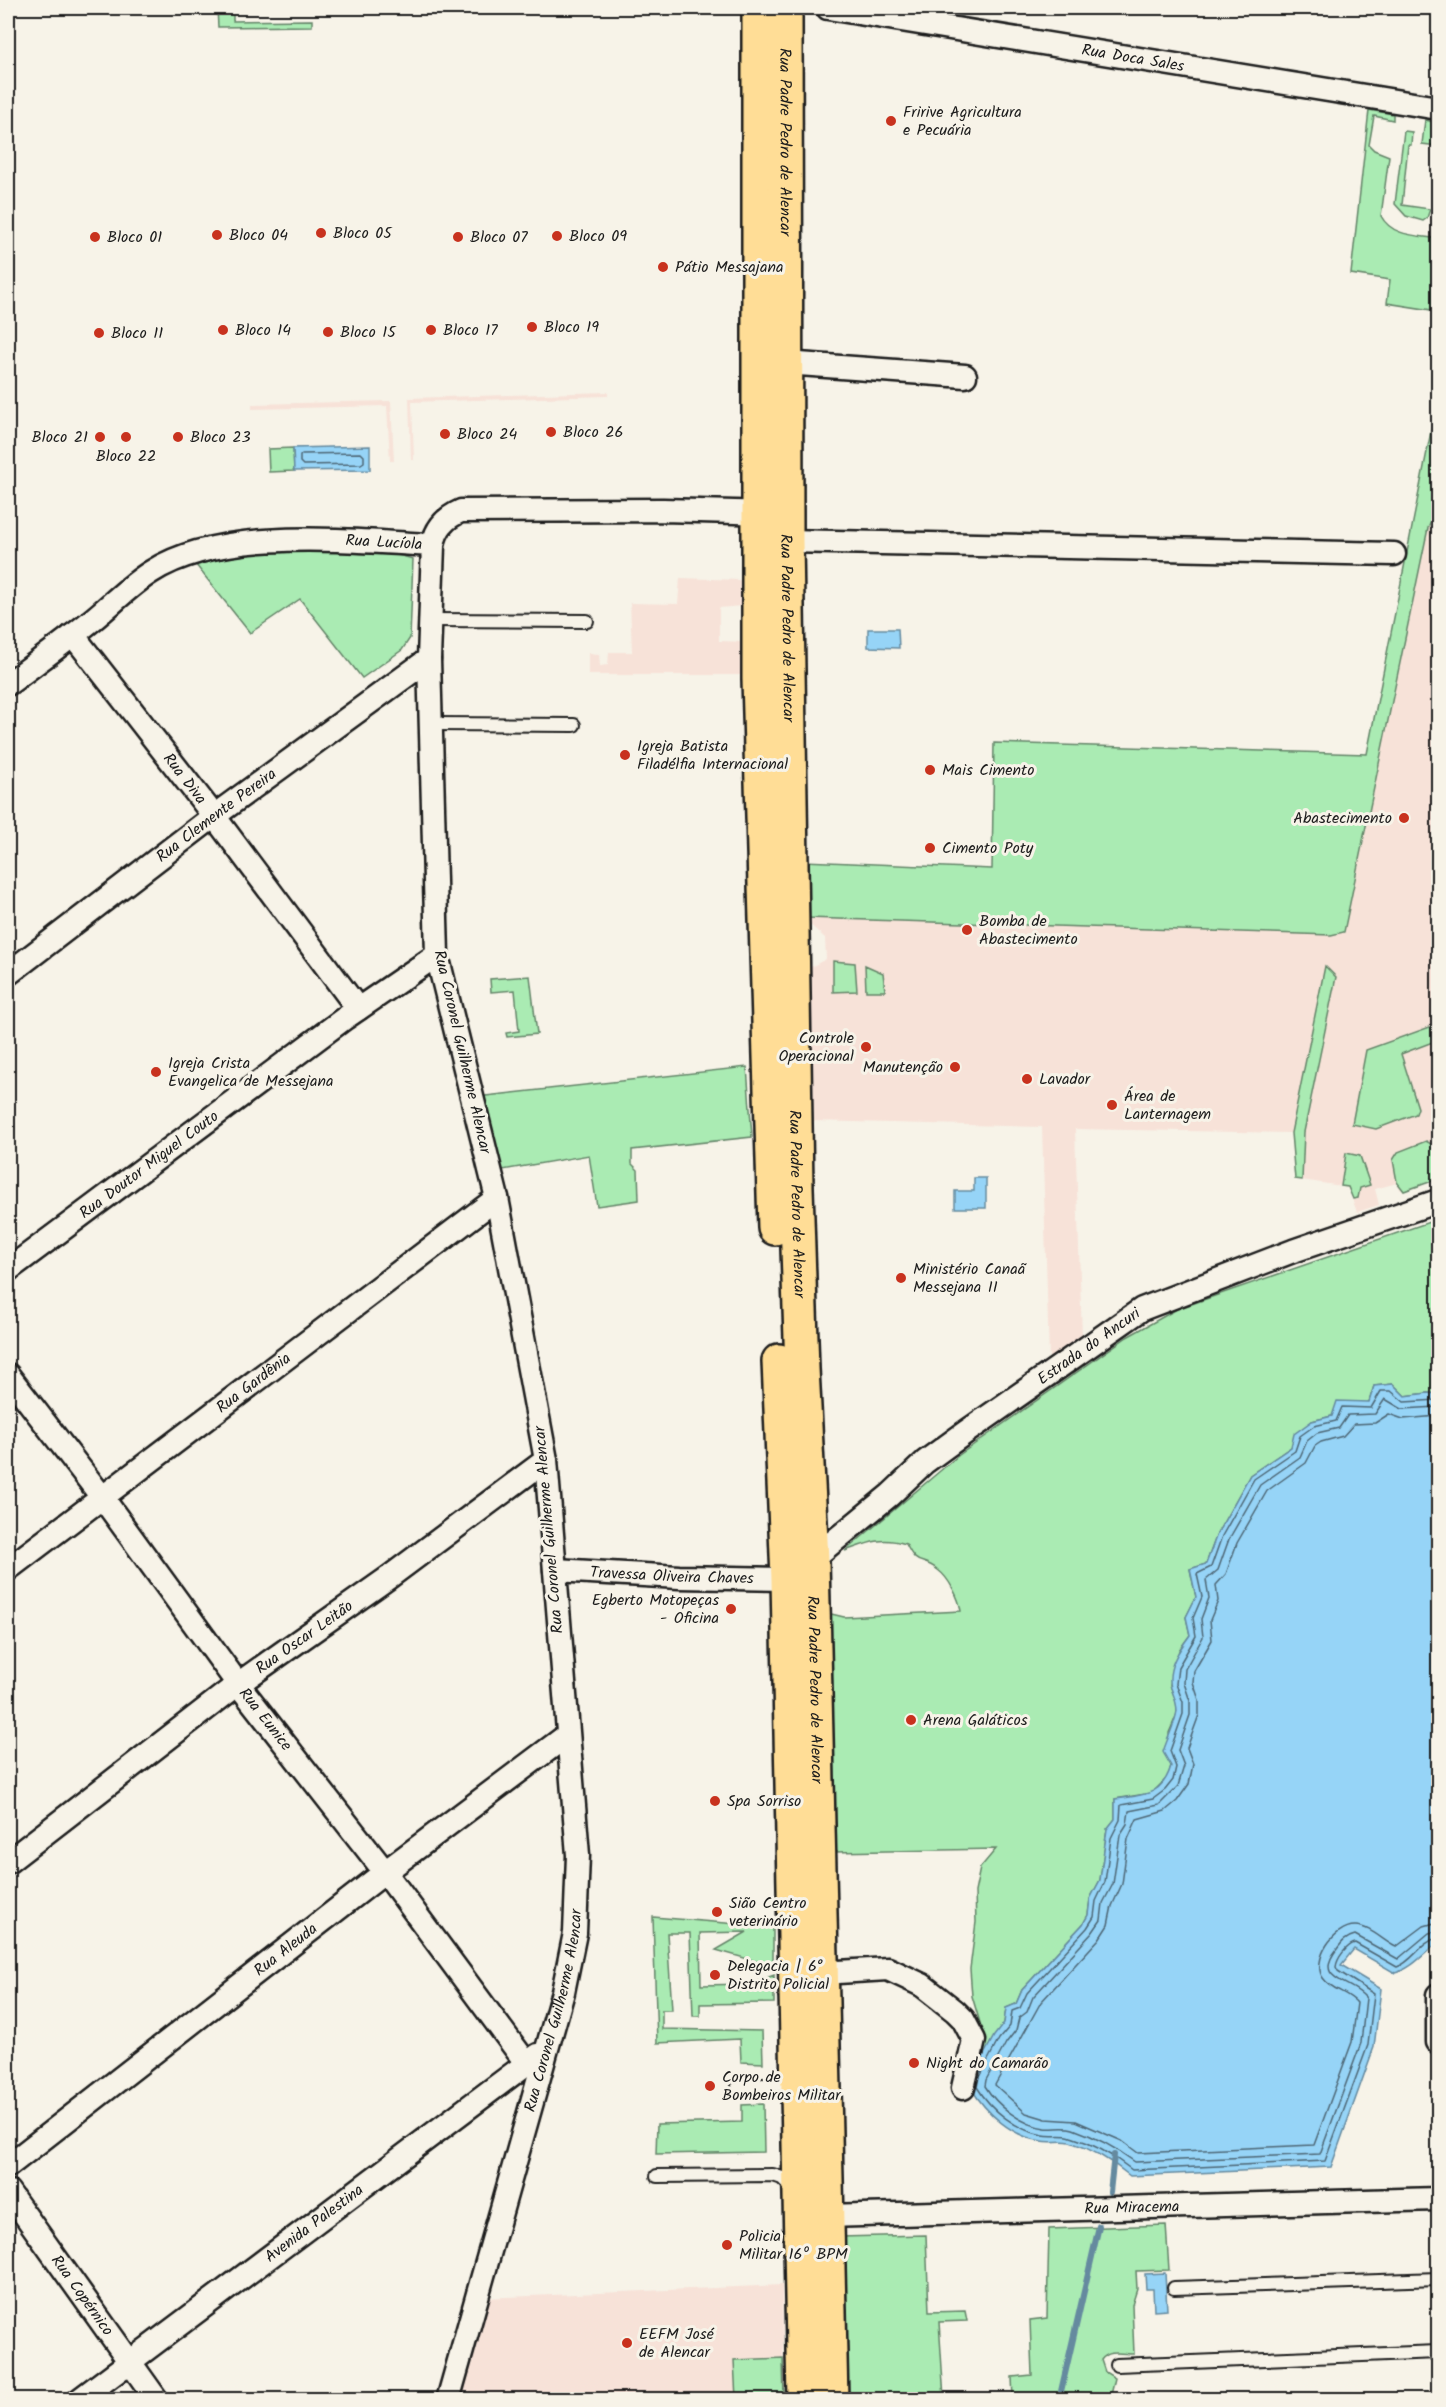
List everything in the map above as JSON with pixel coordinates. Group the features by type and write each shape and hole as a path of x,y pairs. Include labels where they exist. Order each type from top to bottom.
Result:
{"main road":[{"name":"Rua Padre Pedro de Alencar","path":"759,8 785,363 777,523 759,679 780,963 772,1156 800,1570 821,1973 806,2063"},
{"name":"Rua Padre Pedro de Alencar","path":"777,523 772,162 785,8"},
{"name":"Rua Padre Pedro de Alencar","path":"800,1570 806,2063 813,2207 831,2400"},
{"name":"Rua Padre Pedro de Alencar","path":"804,2400 813,2207"}],"street":[{"name":"Rua Doca Sales","path":"828,8 1438,108"},
{"path":"785,363 965,376"},
{"name":"Rua Lucíola","path":"8,684 152,571 183,556 213,547 299,539 433,545 436,532 445,521 451,515 461,512 663,510 777,523 1394,554"},
{"name":"Rua Coronel Guilherme Alencar","path":"433,545 429,659 437,955 497,1198 546,1460 566,1736 578,1855 575,1933 549,2046 448,2400"},
{"name":"Rua Diva","path":"73,635 214,816 358,1009"},
{"name":"Rua Clemente Pereira","path":"8,974 214,816 429,659"},
{"name":"Rua Doutor Miguel Couto","path":"8,1270 358,1009 437,955"},
{"name":"Rua Gardênia","path":"8,1569 497,1198"},
{"name":"Estrada do Ancuri","path":"800,1570 942,1450 1142,1309 1272,1258 1438,1201"},
{"name":"Rua Eunice","path":"8,1375 102,1497 238,1684 385,1872 527,2064"},
{"name":"Rua Oscar Leitão","path":"8,1862 238,1684 388,1578 546,1460"},
{"name":"Travessa Oliveira Chaves","path":"555,1570 679,1577 800,1570"},
{"name":"Rua Aleuda","path":"8,2166 385,1872 566,1736"},
{"path":"821,1973 888,1970 922,1985 955,2011 963,2019 974,2040 963,2088"},
{"path":"1438,1995 1438,2042"},
{"name":"Avenida Palestina","path":"78,2400 549,2046"},
{"name":"Rua Copérnico","path":"8,2191 131,2360 157,2400"},
{"name":"Rua Miracema","path":"813,2207 1438,2199"}],"lane":[{"path":"429,620 587,621"},
{"path":"431,724 574,724"},
{"path":"738,2085 806,2063"},
{"path":"657,2176 773,2175 791,2185 813,2207"},
{"path":"1174,2288 1438,2280"},
{"path":"1117,2365 1438,2352"}],"shaded area":[{"path":"608,392 608,396 412,402 414,460 411,460 409,398"},
{"path":"391,401 394,461 390,461 387,406 252,409 252,404"},
{"path":"1438,426 1438,1179 1401,1190 1397,1183 1375,1189 1379,1205 1357,1212 1348,1187 1295,1179 1291,1133 1075,1129 1082,1337 1049,1358 1042,1127 813,1121 809,968 826,959 825,938 807,922 807,918 1331,935"},
{"path":"680,578 741,580 741,606 719,608 719,641 746,642 745,675 588,675 588,653 599,654 600,666 608,665 609,652 632,652 630,603 678,604"},
{"name":"EEFM José de Alencar","path":"782,2285 784,2399 454,2400 483,2298"}],"green space":[{"path":"217,8 233,8 233,21 312,20 312,26 218,27"},
{"path":"1369,110 1393,114 1393,120 1374,116 1369,145 1374,150 1389,156 1381,216 1392,228 1399,231 1414,236 1438,239 1438,311 1387,303 1390,280 1351,274"},
{"path":"1425,120 1438,123 1438,146 1422,144"},
{"path":"1404,131 1412,132 1411,145 1408,145 1402,205 1430,209 1427,218 1423,221 1406,216 1395,204"},
{"path":"8,189 10,189 13,366 8,366"},
{"path":"1438,396 1438,508 1428,528 1344,932 1331,935 807,918 804,861 992,869 994,743 1367,754"},
{"path":"293,448 294,471 269,472 268,449"},
{"path":"309,550 374,552 413,559 410,638 402,650 362,678 300,599 250,633 192,560 220,555"},
{"path":"833,961 855,963 857,991 833,992"},
{"path":"865,965 883,973 885,991 866,991"},
{"path":"1325,966 1336,977 1304,1132 1302,1180 1295,1179 1291,1133"},
{"path":"530,976 537,1034 507,1037 506,1033 519,1031 515,990 491,992 490,979"},
{"path":"1438,1024 1438,1040 1401,1054 1418,1108 1416,1114 1376,1129 1352,1124 1366,1050"},
{"path":"747,1067 752,1137 632,1150 632,1164 638,1170 639,1200 597,1206 589,1155 497,1171 477,1097"},
{"path":"1426,1141 1433,1145 1438,1159 1438,1179 1404,1191 1397,1182 1393,1160 1398,1152"},
{"path":"1346,1153 1360,1156 1370,1185 1360,1188 1358,1198 1353,1199 1348,1187 1341,1186"},
{"path":"1438,1219 1438,1394 1405,1396 1393,1384 1374,1386 1369,1402 1312,1421 1291,1447 1250,1475 1217,1534 1206,1564 1190,1569 1196,1597 1186,1617 1190,1635 1179,1650 1170,1685 1177,1703 1177,1714 1169,1733 1171,1766 1168,1777 1152,1793 1115,1799 1115,1819 1107,1829 1100,1880 1090,1899 1088,1915 1083,1924 1022,1990 1016,2004 1006,2008 1004,2023 984,2055 980,2023 972,1996 970,1969 976,1922 975,1892 980,1868 996,1849 833,1852 827,1613 844,1617 961,1611 960,1606 946,1578 932,1566 917,1560 906,1544 882,1541 845,1551 959,1455 1127,1337 1177,1309"},
{"path":"653,1917 773,1927 773,1966 716,1950 747,1932 700,1933 701,1985 750,1984 774,1975 774,2003 700,2004 700,2016 693,2016 690,1933 667,1933 672,2010 662,2010 662,2029 762,2031 763,2063 741,2062 740,2039 657,2043"},
{"path":"763,2104 764,2152 656,2154 657,2124 742,2122 742,2105"},
{"path":"1166,2225 1169,2270 1136,2271 1137,2289 1132,2305 1134,2354 1112,2353 1101,2360 1105,2372 1115,2378 1110,2399 1013,2399 1012,2377 1032,2375 1030,2320 1047,2318 1049,2229"},
{"path":"926,2235 929,2312 965,2311 967,2321 939,2322 944,2399 842,2399 839,2237"},
{"path":"783,2358 784,2399 736,2399 734,2360"}],"water":[{"path":"370,446 370,470 294,471 293,448"},
{"path":"868,629 898,629 899,648 868,647"},
{"path":"974,1178 986,1178 986,1208 955,1208 955,1191 974,1191"},
{"path":"1393,1384 1405,1396 1438,1394 1438,1943 1412,1964 1395,1973 1354,1949 1341,1965 1381,1989 1374,2047 1331,2167 1130,2176 1102,2156 1078,2145 1067,2141 1042,2141 1020,2135 992,2115 984,2106 971,2088 973,2075 994,2036 1004,2023 1006,2008 1016,2004 1022,1990 1083,1924 1088,1915 1090,1899 1100,1880 1107,1829 1115,1819 1115,1799 1150,1793 1162,1784 1167,1776 1171,1766 1163,1752 1177,1711 1170,1673 1178,1653 1190,1635 1186,1617 1196,1597 1190,1569 1206,1564 1217,1534 1250,1475 1291,1447 1294,1434 1312,1421 1332,1416 1337,1401 1369,1402 1374,1386"},
{"path":"1165,2273 1167,2310 1154,2311 1153,2289 1146,2289 1145,2274"}],"waterway":[{"path":"1110,2192 1114,2155"},
{"path":"1059,2400 1099,2226"}],"place":[{"name":"Fririve Agricultura e Pecuária","path":"891,121"},
{"name":"Bloco 05","path":"321,233"},
{"name":"Bloco 04","path":"217,235"},
{"name":"Bloco 09","path":"557,236"},
{"name":"Bloco 01","path":"95,237"},
{"name":"Bloco 07","path":"458,237"},
{"name":"Pátio Messajana","path":"663,267"},
{"name":"Bloco 19","path":"532,327"},
{"name":"Bloco 14","path":"223,330"},
{"name":"Bloco 17","path":"431,330"},
{"name":"Bloco 15","path":"328,332"},
{"name":"Bloco 11","path":"99,333"},
{"name":"Bloco 26","path":"551,432"},
{"name":"Bloco 24","path":"445,434"},
{"name":"Bloco 21","path":"100,437"},
{"name":"Bloco 22","path":"126,437"},
{"name":"Bloco 23","path":"178,437"},
{"name":"Igreja Batista Filadélfia Internacional","path":"625,755"},
{"name":"Mais Cimento","path":"930,770"},
{"name":"Abastecimento","path":"1404,818"},
{"name":"Cimento Poty","path":"930,848"},
{"name":"Bomba de Abastecimento","path":"967,930"},
{"name":"Controle Operacional","path":"866,1047"},
{"name":"Manutenção","path":"955,1067"},
{"name":"Igreja Crista Evangelica de Messejana","path":"156,1072"},
{"name":"Lavador","path":"1027,1079"},
{"name":"Área de Lanternagem","path":"1112,1105"},
{"name":"Ministério Canaã Messejana II","path":"901,1278"},
{"name":"Egberto Motopeças - Oficina","path":"731,1609"},
{"name":"Arena Galáticos","path":"911,1720"},
{"name":"Spa Sorriso","path":"715,1801"},
{"name":"Sião Centro veterinário","path":"717,1912"},
{"name":"Delegacia | 6° Distrito Policial","path":"715,1975"},
{"name":"Night do Camarão","path":"914,2063"},
{"name":"Corpo de Bombeiros Militar","path":"710,2086"},
{"name":"Policia Militar 16º BPM","path":"727,2245"},
{"name":"EEFM José de Alencar","path":"627,2343"}]}
